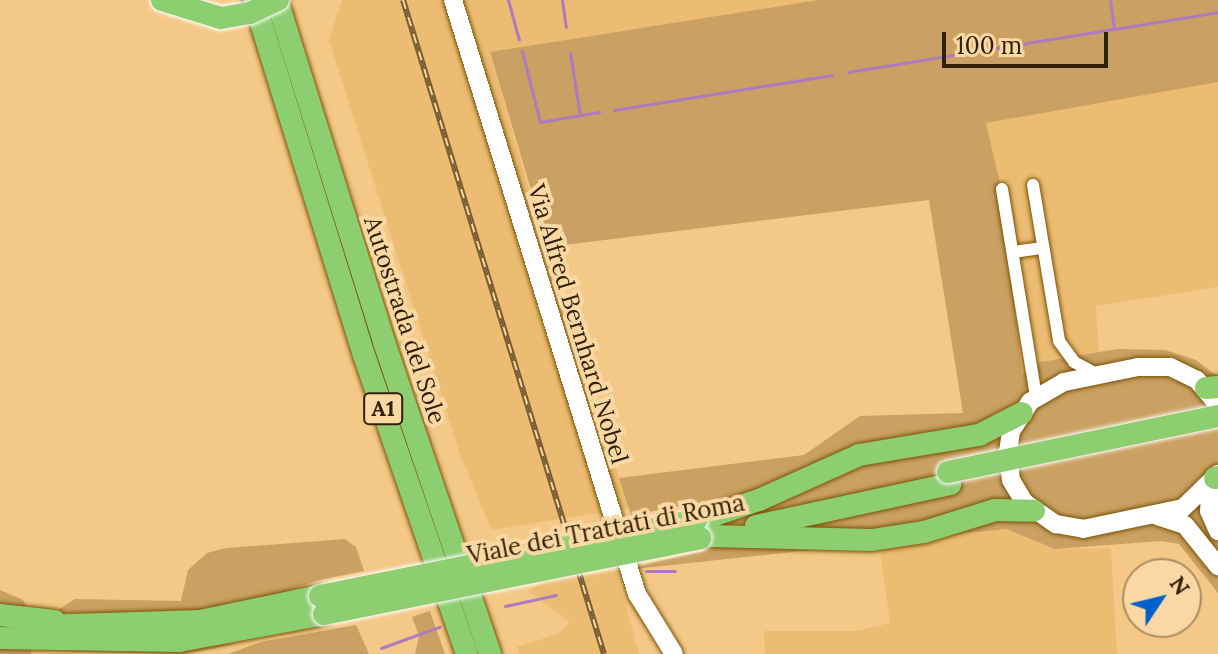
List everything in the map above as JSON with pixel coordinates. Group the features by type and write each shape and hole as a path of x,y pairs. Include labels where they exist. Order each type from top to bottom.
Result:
{"highway":[{"path":"162,0 221,18 250,13 278,0"},
{"path":"235,0 303,163"},
{"name":"Autostrada del Sole","path":"254,0 303,163 467,654"},
{"name":"Autostrada del Sole","path":"278,0 330,175 490,654"},
{"path":"292,0 330,175"},
{"path":"703,528 859,455 979,435 1029,405"},
{"name":"Viale dei Trattati di Roma","path":"949,478 1218,416"},
{"name":"Viale dei Trattati di Roma","path":"0,626 179,641 322,605 1218,427"},
{"path":"703,528 872,540 924,532 995,510 1034,511"},
{"path":"0,615 82,632"},
{"path":"0,651 82,632"},
{"name":"Viale dei Trattati di Roma","path":"0,638 82,632"}],"street":[{"name":"Via Alfred Bernhard Nobel","path":"453,0 637,594 674,654"},
{"path":"1033,185 1059,341 1074,362 1100,375"},
{"path":"1002,189 1013,252 1029,405"},
{"path":"1013,252 1043,248"},
{"path":"1214,393 1170,367 1100,375 1055,385 1029,405 1011,431 1008,465 1016,492 1034,511 1056,524 1083,529 1183,508 1215,479"},
{"path":"1215,479 1209,511 1218,531"},
{"path":"1155,516 1185,525 1218,566"}],"shaded area":[{"path":"342,0 818,0 490,53 553,273 629,508 491,530 459,451 329,40"},
{"path":"818,0 1218,0 1218,82 986,123 1001,188 1022,374 1041,362 1117,349 1165,350 1196,360 1218,377 1218,593 1202,573 1202,558 1190,558 1179,544 1161,541 1055,549 1006,529 616,571 704,551 693,504 631,515 619,478 804,455 860,416 963,413 929,200 548,247 490,52"},
{"path":"1218,82 1218,287 1096,306 1099,352 1041,362 1022,374 1001,188 985,122"},
{"path":"1006,529 1055,549 1111,548 1117,654 765,654 764,631 858,631 890,623 879,543"},
{"path":"345,539 356,547 364,571 315,581 265,600 178,613 53,613 75,599 181,601 188,570 207,553 226,548"},
{"path":"616,571 639,654 519,654 517,647 560,633 570,622 528,591 546,580"},
{"path":"0,590 23,600 32,617 31,654 0,654"},
{"path":"430,611 445,654 415,654 419,636 412,617"},
{"path":"356,625 369,654 228,654 261,642"},
{"path":"237,644 186,654 53,651 90,650"}],"waterway":[{"path":"508,0 519,40"},
{"path":"562,0 566,27"},
{"path":"1110,0 1114,27"},
{"path":"848,72 1218,12"},
{"path":"522,51 540,122 599,112"},
{"path":"570,53 580,115"},
{"path":"614,110 832,75"},
{"path":"646,571 675,571"},
{"path":"505,606 556,595"},
{"path":"381,648 439,627"}],"railway":[{"path":"403,0 604,654"}]}
